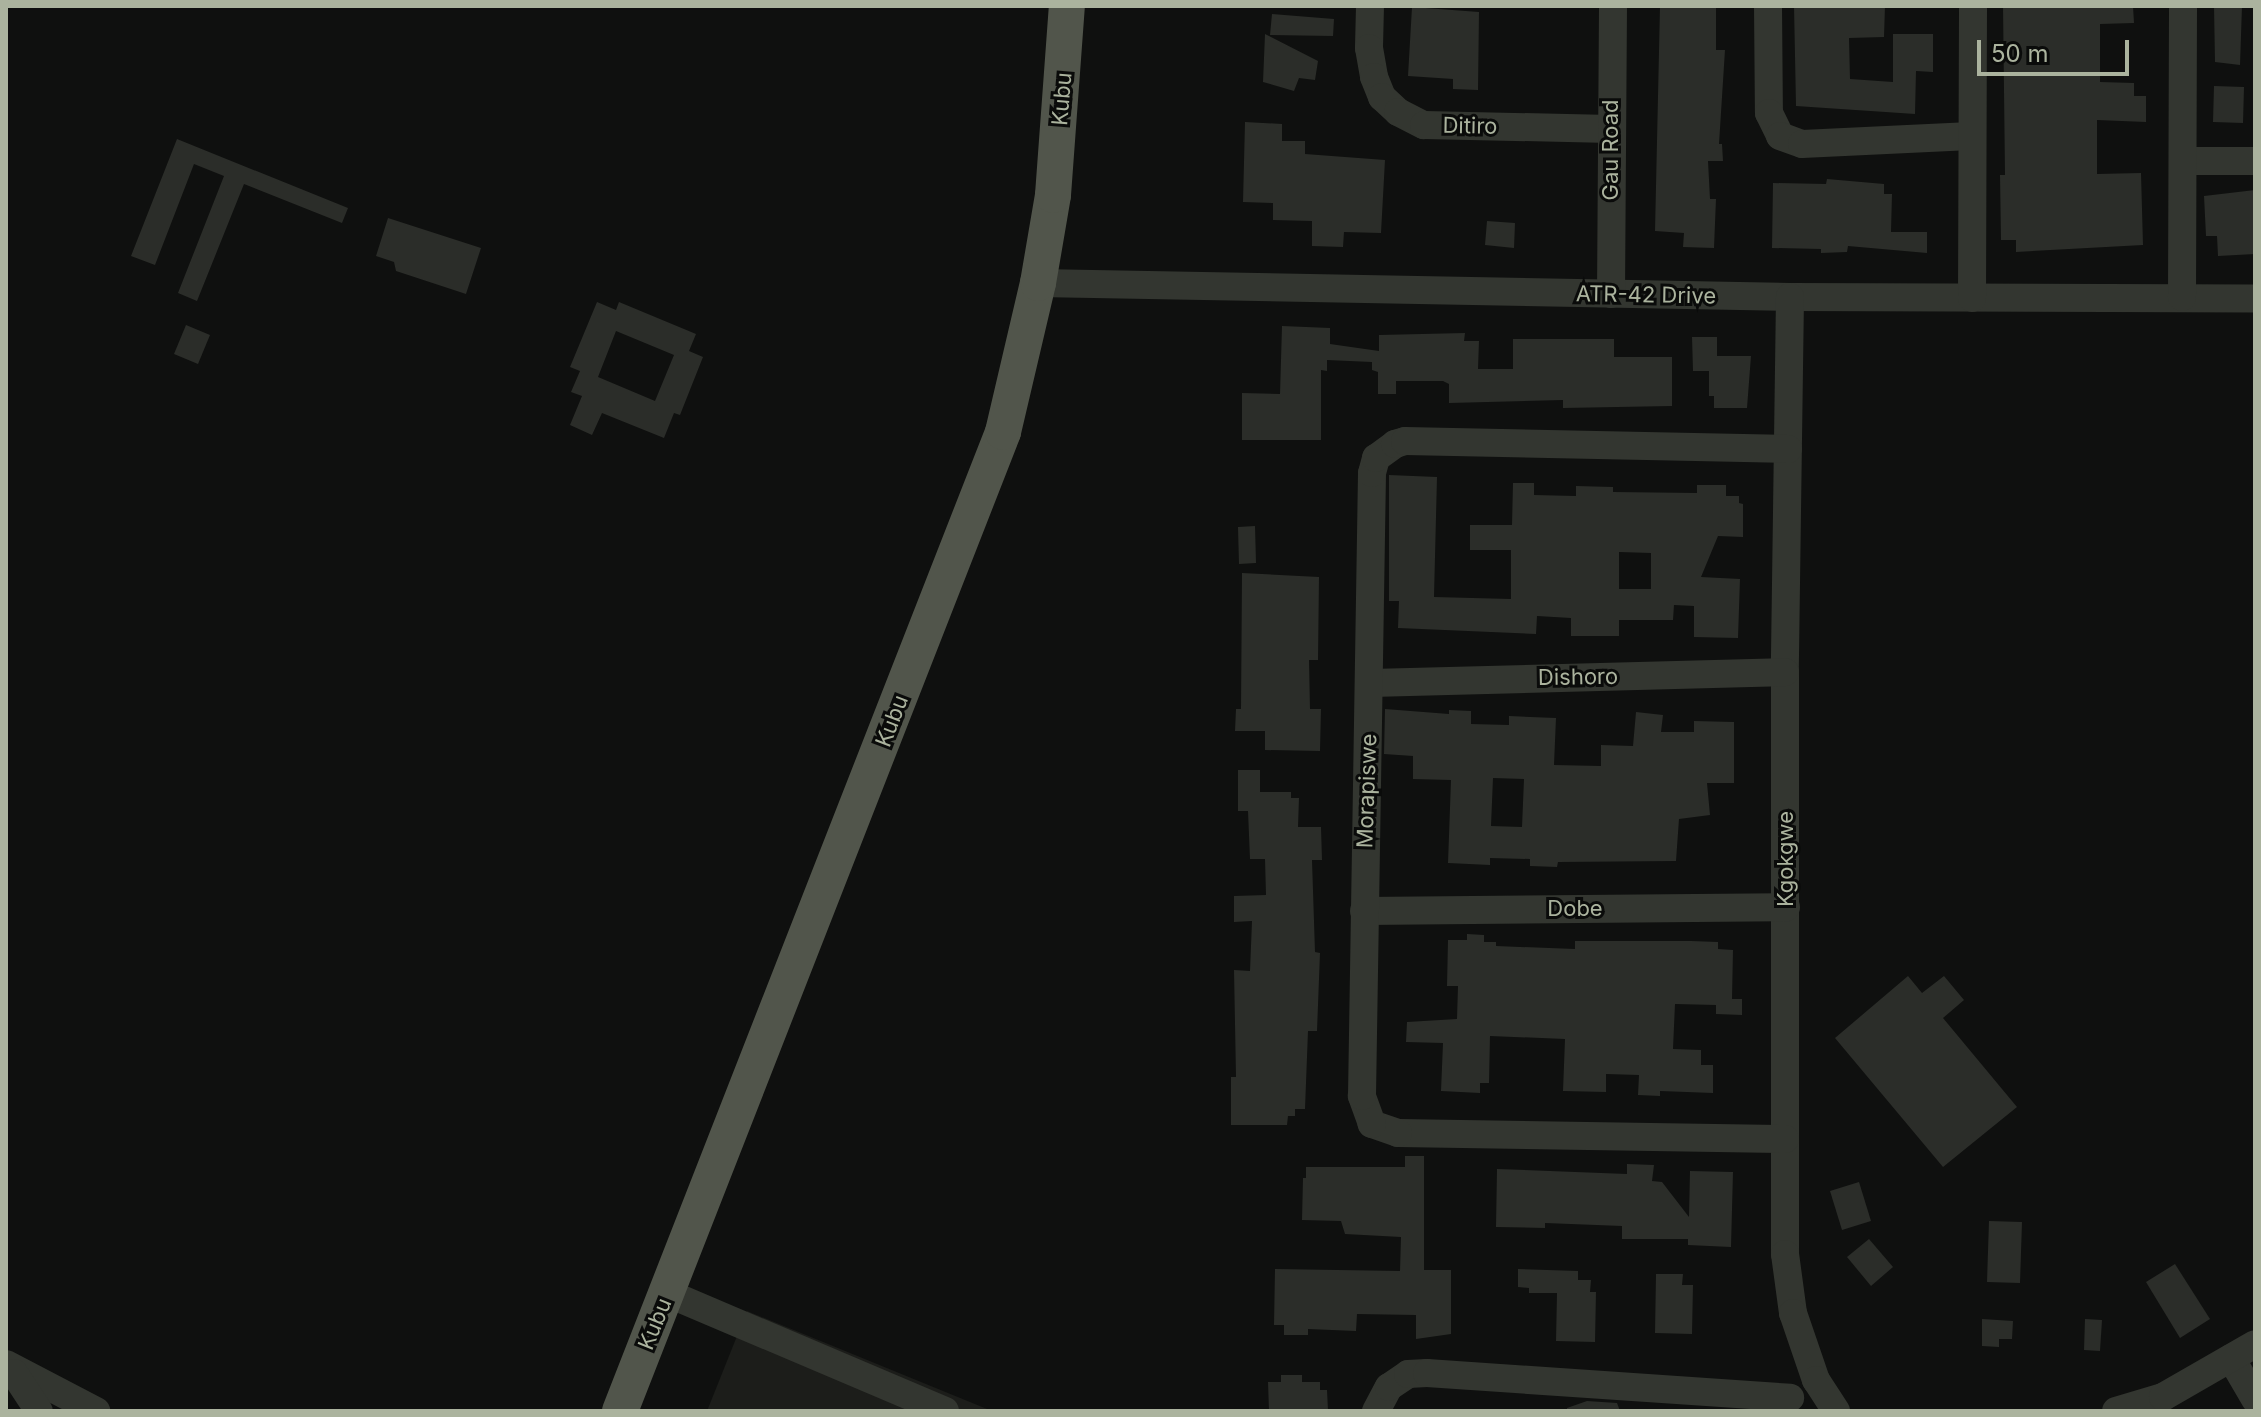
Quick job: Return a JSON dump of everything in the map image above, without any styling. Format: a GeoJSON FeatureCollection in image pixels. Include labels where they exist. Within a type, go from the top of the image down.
{"type":"FeatureCollection","features":[{"type":"Feature","properties":{"kind":"main road","name":"Kubu"},"geometry":{"type":"LineString","coordinates":[[620,1411],[985,480],[1014,390],[1038,283],[1053,195],[1067,6]]}},
{"type":"Feature","properties":{"kind":"street","name":"Ditiro"},"geometry":{"type":"LineString","coordinates":[[1370,6],[1369,48],[1374,77],[1382,97],[1398,112],[1424,125],[1611,129]]}},
{"type":"Feature","properties":{"kind":"street","name":"Gau Road"},"geometry":{"type":"LineString","coordinates":[[1611,294],[1613,6]]}},
{"type":"Feature","properties":{"kind":"street"},"geometry":{"type":"LineString","coordinates":[[1768,6],[1769,113],[1780,136],[1802,144],[1971,136]]}},
{"type":"Feature","properties":{"kind":"street"},"geometry":{"type":"LineString","coordinates":[[1972,298],[1973,6]]}},
{"type":"Feature","properties":{"kind":"street"},"geometry":{"type":"LineString","coordinates":[[2182,297],[2185,161],[2183,6]]}},
{"type":"Feature","properties":{"kind":"street"},"geometry":{"type":"LineString","coordinates":[[2185,161],[2255,161]]}},
{"type":"Feature","properties":{"kind":"street","name":"ATR-42 Drive"},"geometry":{"type":"LineString","coordinates":[[1038,283],[1790,297],[2255,299]]}},
{"type":"Feature","properties":{"kind":"street","name":"Kgokgwe"},"geometry":{"type":"LineString","coordinates":[[1790,297],[1785,672],[1787,1269],[1793,1313],[1816,1380],[1836,1411]]}},
{"type":"Feature","properties":{"kind":"street","name":"Morapiswe"},"geometry":{"type":"LineString","coordinates":[[1785,1139],[1398,1133],[1372,1124],[1362,1096],[1372,473],[1376,458],[1395,444],[1788,449]]}},
{"type":"Feature","properties":{"kind":"street","name":"Dishoro"},"geometry":{"type":"LineString","coordinates":[[1371,683],[1785,672]]}},
{"type":"Feature","properties":{"kind":"street","name":"Dobe"},"geometry":{"type":"LineString","coordinates":[[1364,911],[1786,907]]}},
{"type":"Feature","properties":{"kind":"street"},"geometry":{"type":"LineString","coordinates":[[667,1293],[945,1411]]}},
{"type":"Feature","properties":{"kind":"street"},"geometry":{"type":"LineString","coordinates":[[2116,1411],[2163,1397],[2255,1344]]}},
{"type":"Feature","properties":{"kind":"street"},"geometry":{"type":"LineString","coordinates":[[2231,1358],[2255,1399]]}},
{"type":"Feature","properties":{"kind":"street"},"geometry":{"type":"LineString","coordinates":[[9,1367],[39,1411]]}},
{"type":"Feature","properties":{"kind":"street"},"geometry":{"type":"LineString","coordinates":[[9,1367],[96,1411]]}},
{"type":"Feature","properties":{"kind":"street"},"geometry":{"type":"LineString","coordinates":[[1376,1411],[1389,1387],[1408,1374],[1427,1373],[1779,1404],[1816,1380]]}},
{"type":"Feature","properties":{"kind":"shaded area"},"geometry":{"type":"Polygon","coordinates":[[[747,1311],[992,1411],[707,1411],[747,1311]]]}},
{"type":"Feature","properties":{"kind":"building"},"geometry":{"type":"Polygon","coordinates":[[[1660,6],[1716,6],[1716,50],[1725,50],[1719,144],[1722,144],[1723,161],[1708,161],[1710,199],[1716,199],[1714,248],[1683,247],[1684,233],[1655,231],[1660,6]]]}},
{"type":"Feature","properties":{"kind":"building"},"geometry":{"type":"Polygon","coordinates":[[[1794,6],[1885,6],[1884,37],[1849,38],[1850,79],[1893,82],[1893,34],[1933,34],[1933,72],[1916,71],[1915,114],[1796,106],[1794,6]]]}},
{"type":"Feature","properties":{"kind":"building"},"geometry":{"type":"Polygon","coordinates":[[[2003,6],[2133,6],[2134,23],[2100,24],[2100,82],[2134,83],[2134,96],[2146,96],[2146,122],[2097,120],[2097,174],[2141,173],[2143,245],[2016,252],[2016,240],[2001,240],[2000,175],[2005,175],[2003,6]]]}},
{"type":"Feature","properties":{"kind":"building"},"geometry":{"type":"Polygon","coordinates":[[[2214,6],[2242,6],[2240,65],[2215,62],[2214,6]]]}},
{"type":"Feature","properties":{"kind":"building"},"geometry":{"type":"Polygon","coordinates":[[[1412,7],[1479,12],[1478,90],[1453,89],[1453,79],[1408,76],[1412,7]]]}},
{"type":"Feature","properties":{"kind":"building"},"geometry":{"type":"Polygon","coordinates":[[[1272,14],[1334,19],[1333,36],[1270,35],[1272,14]]]}},
{"type":"Feature","properties":{"kind":"building"},"geometry":{"type":"Polygon","coordinates":[[[1265,34],[1318,61],[1315,80],[1299,78],[1294,91],[1263,82],[1265,34]]]}},
{"type":"Feature","properties":{"kind":"building"},"geometry":{"type":"Polygon","coordinates":[[[2214,86],[2244,87],[2243,123],[2213,122],[2214,86]]]}},
{"type":"Feature","properties":{"kind":"building"},"geometry":{"type":"Polygon","coordinates":[[[1245,122],[1282,124],[1282,141],[1305,141],[1305,154],[1385,160],[1381,233],[1344,232],[1343,247],[1312,246],[1312,221],[1273,220],[1273,203],[1243,202],[1245,122]]]}},
{"type":"Feature","properties":{"kind":"building"},"geometry":{"type":"Polygon","coordinates":[[[177,139],[348,208],[342,223],[244,184],[197,301],[178,293],[224,176],[194,164],[155,265],[131,256],[177,139]]]}},
{"type":"Feature","properties":{"kind":"building"},"geometry":{"type":"Polygon","coordinates":[[[1827,179],[1884,184],[1884,194],[1892,194],[1891,232],[1927,232],[1927,253],[1848,246],[1847,252],[1821,253],[1821,249],[1772,248],[1773,183],[1826,184],[1827,179]]]}},
{"type":"Feature","properties":{"kind":"building"},"geometry":{"type":"Polygon","coordinates":[[[2255,190],[2255,254],[2218,256],[2217,236],[2206,236],[2204,196],[2255,190]]]}},
{"type":"Feature","properties":{"kind":"building"},"geometry":{"type":"Polygon","coordinates":[[[388,218],[481,248],[466,294],[396,271],[394,262],[376,256],[388,218]]]}},
{"type":"Feature","properties":{"kind":"building"},"geometry":{"type":"Polygon","coordinates":[[[1487,221],[1515,223],[1514,248],[1485,245],[1487,221]]]}},
{"type":"Feature","properties":{"kind":"building"},"geometry":{"type":"Polygon","coordinates":[[[597,302],[616,310],[619,302],[696,334],[689,351],[703,357],[680,415],[674,413],[664,438],[602,413],[592,435],[570,425],[582,396],[571,392],[580,371],[570,367],[597,302]],[[616,331],[598,377],[655,401],[674,355],[616,331]]]}},
{"type":"Feature","properties":{"kind":"building"},"geometry":{"type":"Polygon","coordinates":[[[186,325],[210,335],[198,364],[174,354],[186,325]]]}},
{"type":"Feature","properties":{"kind":"building"},"geometry":{"type":"Polygon","coordinates":[[[1282,326],[1330,328],[1330,344],[1379,351],[1379,335],[1465,333],[1464,341],[1479,341],[1478,369],[1513,369],[1513,339],[1614,339],[1614,357],[1672,357],[1672,406],[1563,408],[1563,400],[1449,403],[1449,384],[1443,381],[1396,381],[1396,394],[1378,394],[1378,372],[1372,370],[1372,362],[1327,360],[1327,371],[1321,370],[1321,440],[1242,440],[1242,393],[1280,394],[1282,326]]]}},
{"type":"Feature","properties":{"kind":"building"},"geometry":{"type":"Polygon","coordinates":[[[1692,337],[1717,337],[1717,356],[1751,356],[1747,408],[1714,408],[1714,396],[1709,396],[1709,371],[1693,371],[1692,337]]]}},
{"type":"Feature","properties":{"kind":"building"},"geometry":{"type":"Polygon","coordinates":[[[1389,475],[1437,477],[1434,597],[1511,599],[1511,550],[1470,550],[1470,525],[1512,525],[1513,483],[1534,483],[1534,495],[1576,496],[1576,486],[1613,487],[1613,492],[1697,493],[1697,485],[1726,485],[1726,496],[1739,496],[1739,503],[1743,504],[1743,537],[1718,536],[1701,577],[1740,579],[1738,638],[1694,637],[1694,606],[1674,605],[1673,620],[1619,620],[1619,636],[1571,636],[1571,618],[1537,616],[1536,634],[1398,628],[1399,601],[1389,601],[1389,475]],[[1619,552],[1619,589],[1651,589],[1651,553],[1619,552]]]}},
{"type":"Feature","properties":{"kind":"building"},"geometry":{"type":"Polygon","coordinates":[[[1255,526],[1256,563],[1239,564],[1238,527],[1255,526]]]}},
{"type":"Feature","properties":{"kind":"building"},"geometry":{"type":"Polygon","coordinates":[[[1242,573],[1319,577],[1318,660],[1309,660],[1310,709],[1321,709],[1320,751],[1265,750],[1265,731],[1235,731],[1236,709],[1241,709],[1242,573]]]}},
{"type":"Feature","properties":{"kind":"building"},"geometry":{"type":"Polygon","coordinates":[[[1385,709],[1449,714],[1449,710],[1471,711],[1471,724],[1509,725],[1509,716],[1556,718],[1554,765],[1601,766],[1601,745],[1633,746],[1636,712],[1663,715],[1661,732],[1694,732],[1694,721],[1734,722],[1734,783],[1707,783],[1710,815],[1679,819],[1676,861],[1558,862],[1557,867],[1530,866],[1530,859],[1490,858],[1490,865],[1448,863],[1451,780],[1413,779],[1413,756],[1384,754],[1385,709]],[[1493,778],[1491,826],[1522,827],[1524,779],[1493,778]]]}},
{"type":"Feature","properties":{"kind":"building"},"geometry":{"type":"Polygon","coordinates":[[[1238,770],[1260,770],[1260,792],[1291,792],[1291,798],[1299,798],[1298,827],[1321,827],[1322,860],[1312,860],[1315,952],[1320,953],[1317,1031],[1308,1031],[1305,1109],[1295,1109],[1295,1116],[1288,1116],[1287,1125],[1231,1125],[1231,1077],[1236,1077],[1234,970],[1250,971],[1252,921],[1234,922],[1234,896],[1266,895],[1265,859],[1250,859],[1248,811],[1238,811],[1238,770]]]}},
{"type":"Feature","properties":{"kind":"building"},"geometry":{"type":"Polygon","coordinates":[[[1467,934],[1484,935],[1484,942],[1496,942],[1496,946],[1575,949],[1575,941],[1691,941],[1718,942],[1718,949],[1733,950],[1732,999],[1742,999],[1742,1015],[1716,1014],[1716,1005],[1675,1004],[1673,1049],[1701,1050],[1701,1065],[1713,1065],[1713,1093],[1660,1091],[1660,1096],[1638,1095],[1639,1075],[1606,1074],[1606,1092],[1563,1091],[1565,1039],[1490,1036],[1489,1083],[1480,1083],[1480,1093],[1441,1091],[1443,1043],[1406,1042],[1407,1022],[1457,1019],[1458,986],[1447,986],[1448,940],[1467,940],[1467,934]]]}},
{"type":"Feature","properties":{"kind":"building"},"geometry":{"type":"Polygon","coordinates":[[[1908,976],[1922,993],[1944,976],[1964,1000],[1943,1018],[2017,1107],[1943,1167],[1835,1038],[1908,976]]]}},
{"type":"Feature","properties":{"kind":"building"},"geometry":{"type":"Polygon","coordinates":[[[1405,1156],[1424,1156],[1424,1270],[1451,1270],[1451,1334],[1416,1339],[1416,1315],[1357,1314],[1356,1331],[1308,1329],[1308,1335],[1284,1335],[1284,1325],[1274,1325],[1275,1269],[1400,1271],[1401,1237],[1345,1234],[1341,1221],[1302,1220],[1306,1167],[1405,1167],[1405,1156]]]}},
{"type":"Feature","properties":{"kind":"building"},"geometry":{"type":"Polygon","coordinates":[[[1627,1164],[1654,1165],[1652,1181],[1662,1182],[1689,1217],[1690,1171],[1733,1172],[1731,1247],[1688,1245],[1688,1239],[1622,1239],[1622,1226],[1545,1223],[1545,1228],[1496,1227],[1497,1169],[1627,1174],[1627,1164]]]}},
{"type":"Feature","properties":{"kind":"building"},"geometry":{"type":"Polygon","coordinates":[[[1859,1182],[1871,1221],[1842,1230],[1830,1191],[1859,1182]]]}},
{"type":"Feature","properties":{"kind":"building"},"geometry":{"type":"Polygon","coordinates":[[[1989,1221],[2022,1222],[2020,1283],[1987,1282],[1989,1221]]]}},
{"type":"Feature","properties":{"kind":"building"},"geometry":{"type":"Polygon","coordinates":[[[1869,1239],[1893,1267],[1871,1286],[1847,1257],[1869,1239]]]}},
{"type":"Feature","properties":{"kind":"building"},"geometry":{"type":"Polygon","coordinates":[[[2175,1264],[2210,1319],[2180,1338],[2146,1282],[2175,1264]]]}},
{"type":"Feature","properties":{"kind":"building"},"geometry":{"type":"Polygon","coordinates":[[[1518,1269],[1578,1271],[1578,1280],[1591,1280],[1590,1292],[1596,1292],[1595,1342],[1556,1341],[1557,1293],[1529,1293],[1529,1288],[1518,1287],[1518,1269]]]}},
{"type":"Feature","properties":{"kind":"building"},"geometry":{"type":"Polygon","coordinates":[[[1656,1274],[1683,1274],[1682,1285],[1693,1285],[1692,1334],[1655,1333],[1656,1274]]]}},
{"type":"Feature","properties":{"kind":"building"},"geometry":{"type":"Polygon","coordinates":[[[1982,1319],[2013,1321],[2012,1339],[1999,1339],[1999,1347],[1982,1346],[1982,1319]]]}},
{"type":"Feature","properties":{"kind":"building"},"geometry":{"type":"Polygon","coordinates":[[[2085,1319],[2102,1320],[2100,1351],[2084,1350],[2085,1319]]]}},
{"type":"Feature","properties":{"kind":"building"},"geometry":{"type":"Polygon","coordinates":[[[1281,1375],[1302,1375],[1302,1382],[1320,1382],[1320,1390],[1327,1390],[1328,1410],[1269,1411],[1268,1382],[1281,1382],[1281,1375]]]}},
{"type":"Feature","properties":{"kind":"building"},"geometry":{"type":"Polygon","coordinates":[[[1587,1401],[1617,1403],[1620,1411],[1567,1411],[1567,1408],[1587,1401]]]}}]}
